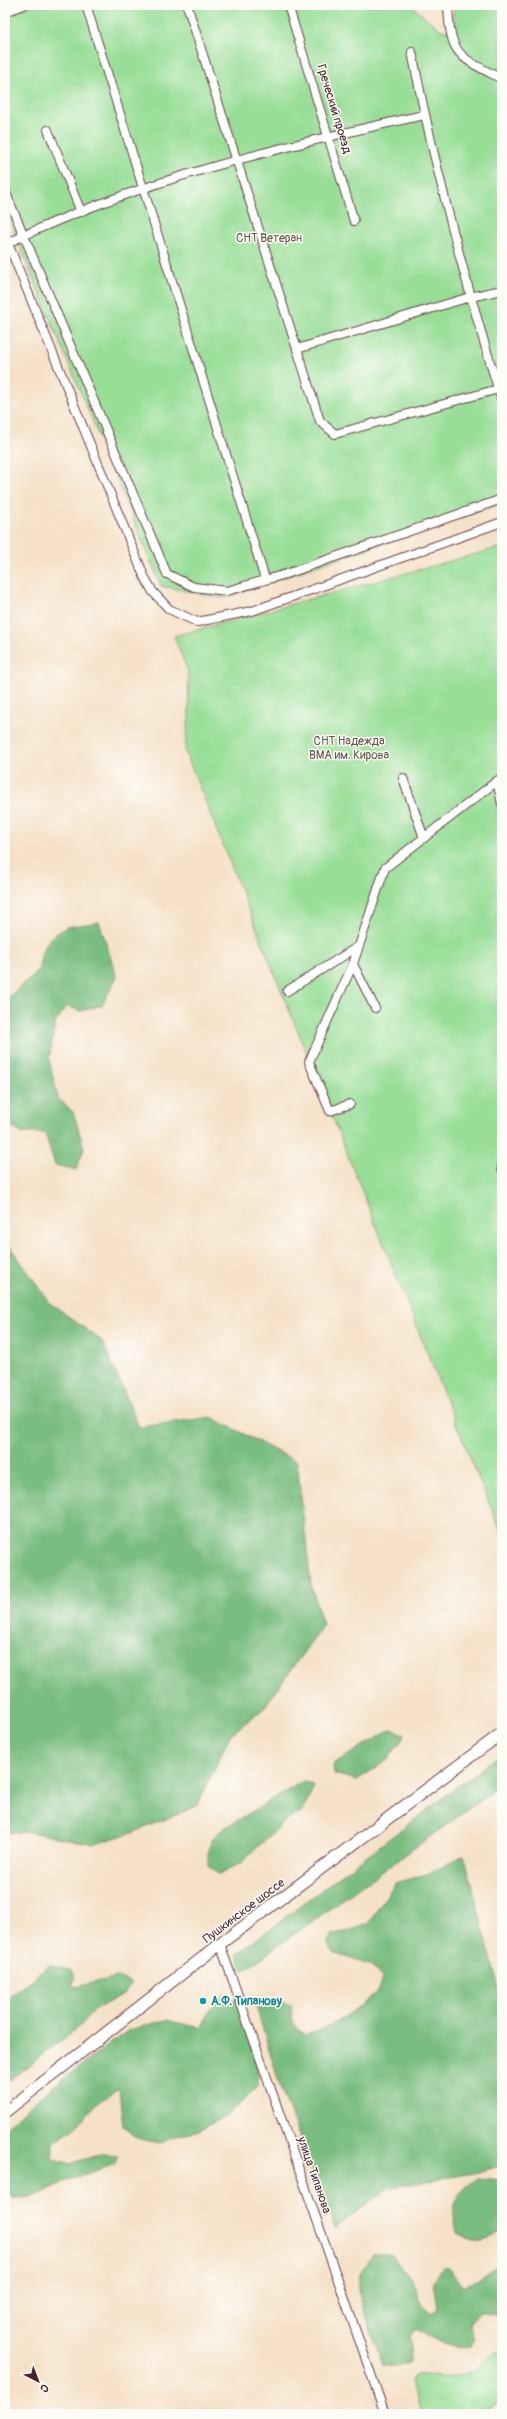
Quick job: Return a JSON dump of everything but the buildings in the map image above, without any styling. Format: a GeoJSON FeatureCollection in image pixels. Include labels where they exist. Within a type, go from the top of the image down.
{"type":"FeatureCollection","features":[{"type":"Feature","properties":{"kind":"main road","name":"Пушкинское шоссе"},"geometry":{"type":"LineString","coordinates":[[5,2112],[220,1944],[502,1734]]}},
{"type":"Feature","properties":{"kind":"street"},"geometry":{"type":"LineString","coordinates":[[5,12],[24,5]]}},
{"type":"Feature","properties":{"kind":"street"},"geometry":{"type":"LineString","coordinates":[[86,5],[265,579]]}},
{"type":"Feature","properties":{"kind":"street"},"geometry":{"type":"LineString","coordinates":[[187,5],[320,421],[335,434],[500,388]]}},
{"type":"Feature","properties":{"kind":"street","name":"Греческий проезд"},"geometry":{"type":"LineString","coordinates":[[288,5],[330,136],[354,221]]}},
{"type":"Feature","properties":{"kind":"street"},"geometry":{"type":"LineString","coordinates":[[448,5],[449,29],[457,51],[469,62],[502,79]]}},
{"type":"Feature","properties":{"kind":"street"},"geometry":{"type":"LineString","coordinates":[[412,52],[424,115],[470,297],[500,388],[502,401]]}},
{"type":"Feature","properties":{"kind":"street"},"geometry":{"type":"LineString","coordinates":[[424,115],[330,136],[144,188],[23,235],[6,240],[144,576],[153,592],[169,609],[198,622],[245,612],[502,525]]}},
{"type":"Feature","properties":{"kind":"street"},"geometry":{"type":"LineString","coordinates":[[48,130],[81,212]]}},
{"type":"Feature","properties":{"kind":"street"},"geometry":{"type":"LineString","coordinates":[[5,191],[167,574],[194,587],[227,591],[286,574],[502,499]]}},
{"type":"Feature","properties":{"kind":"street"},"geometry":{"type":"LineString","coordinates":[[297,349],[470,297],[502,290]]}},
{"type":"Feature","properties":{"kind":"street"},"geometry":{"type":"LineString","coordinates":[[403,778],[424,838]]}},
{"type":"Feature","properties":{"kind":"street"},"geometry":{"type":"LineString","coordinates":[[350,1104],[330,1111],[309,1062],[353,964],[385,868],[500,779]]}},
{"type":"Feature","properties":{"kind":"street"},"geometry":{"type":"LineString","coordinates":[[500,779],[502,804]]}},
{"type":"Feature","properties":{"kind":"street"},"geometry":{"type":"LineString","coordinates":[[287,991],[359,946]]}},
{"type":"Feature","properties":{"kind":"street"},"geometry":{"type":"LineString","coordinates":[[353,964],[375,1008]]}},
{"type":"Feature","properties":{"kind":"street"},"geometry":{"type":"LineString","coordinates":[[502,1140],[500,1150],[502,1169]]}},
{"type":"Feature","properties":{"kind":"street","name":"улица Типанова"},"geometry":{"type":"LineString","coordinates":[[220,1944],[385,2414]]}},
{"type":"Feature","properties":{"kind":"green space","name":"СНТ Ветеран"},"geometry":{"type":"Polygon","coordinates":[[[5,5],[410,5],[441,30],[456,32],[453,20],[454,5],[502,5],[502,503],[223,598],[161,586],[5,210],[5,5]]]}},
{"type":"Feature","properties":{"kind":"green space","name":"СНТ Надежда ВМА им. Кирова"},"geometry":{"type":"Polygon","coordinates":[[[502,547],[502,1534],[454,1419],[185,751],[189,717],[188,671],[174,636],[502,547]]]}},
{"type":"Feature","properties":{"kind":"green space"},"geometry":{"type":"Polygon","coordinates":[[[99,922],[117,977],[102,1005],[81,1011],[67,1006],[55,1023],[49,1060],[58,1098],[73,1112],[84,1148],[76,1170],[55,1165],[45,1133],[21,1133],[5,1121],[5,1000],[38,971],[42,952],[50,938],[67,927],[99,922]]]}},
{"type":"Feature","properties":{"kind":"green space"},"geometry":{"type":"Polygon","coordinates":[[[5,1240],[51,1304],[102,1341],[139,1427],[211,1417],[297,1462],[311,1585],[323,1625],[263,1709],[231,1734],[197,1806],[134,1832],[94,1844],[29,1832],[5,1833],[5,1240]]]}},
{"type":"Feature","properties":{"kind":"green space"},"geometry":{"type":"Polygon","coordinates":[[[392,1729],[405,1735],[388,1760],[357,1780],[334,1774],[333,1764],[392,1729]]]}},
{"type":"Feature","properties":{"kind":"green space"},"geometry":{"type":"Polygon","coordinates":[[[502,1753],[502,1785],[243,1971],[237,1954],[502,1753]]]}},
{"type":"Feature","properties":{"kind":"green space"},"geometry":{"type":"Polygon","coordinates":[[[303,1781],[314,1786],[303,1811],[285,1821],[241,1863],[219,1875],[208,1865],[210,1844],[218,1833],[303,1781]]]}},
{"type":"Feature","properties":{"kind":"green space"},"geometry":{"type":"Polygon","coordinates":[[[464,1855],[502,2000],[502,2165],[479,2172],[388,2188],[335,2229],[281,2089],[257,2009],[265,2003],[280,2000],[291,2006],[292,2021],[304,2035],[327,2027],[353,2011],[377,1993],[382,1978],[370,1964],[333,1953],[327,1944],[332,1934],[345,1932],[368,1924],[395,1883],[430,1873],[464,1855]]]}},
{"type":"Feature","properties":{"kind":"green space"},"geometry":{"type":"Polygon","coordinates":[[[50,1965],[71,1970],[75,1978],[72,1985],[76,1987],[118,1977],[131,1983],[123,1994],[93,2011],[82,2024],[5,2084],[5,2000],[50,1965]]]}},
{"type":"Feature","properties":{"kind":"green space"},"geometry":{"type":"Polygon","coordinates":[[[224,1994],[242,2006],[258,2063],[258,2086],[229,2115],[191,2134],[174,2136],[158,2144],[137,2138],[123,2127],[119,2089],[98,2102],[75,2128],[53,2142],[51,2158],[70,2164],[104,2153],[118,2156],[116,2164],[75,2178],[38,2195],[13,2198],[5,2195],[5,2127],[56,2084],[129,2030],[166,2020],[200,2028],[211,2008],[224,1994]]]}},
{"type":"Feature","properties":{"kind":"green space"},"geometry":{"type":"Polygon","coordinates":[[[478,2178],[502,2180],[502,2231],[485,2240],[469,2239],[457,2233],[454,2224],[453,2208],[459,2195],[478,2178]]]}},
{"type":"Feature","properties":{"kind":"green space"},"geometry":{"type":"Polygon","coordinates":[[[373,2255],[390,2255],[393,2258],[411,2280],[423,2304],[431,2314],[437,2309],[433,2281],[443,2268],[449,2268],[464,2287],[502,2264],[502,2322],[494,2315],[479,2312],[469,2323],[474,2340],[471,2346],[463,2347],[449,2345],[416,2329],[410,2336],[412,2347],[410,2361],[397,2367],[383,2365],[358,2291],[360,2275],[373,2255]]]}},
{"type":"Feature","properties":{"kind":"green space"},"geometry":{"type":"Polygon","coordinates":[[[502,2350],[502,2403],[470,2414],[421,2414],[411,2382],[415,2375],[463,2375],[479,2367],[493,2354],[502,2350]]]}},
{"type":"Feature","properties":{"kind":"place","name":"А.Ф. Типанову"},"geometry":{"type":"Point","coordinates":[203,2001]}}]}
